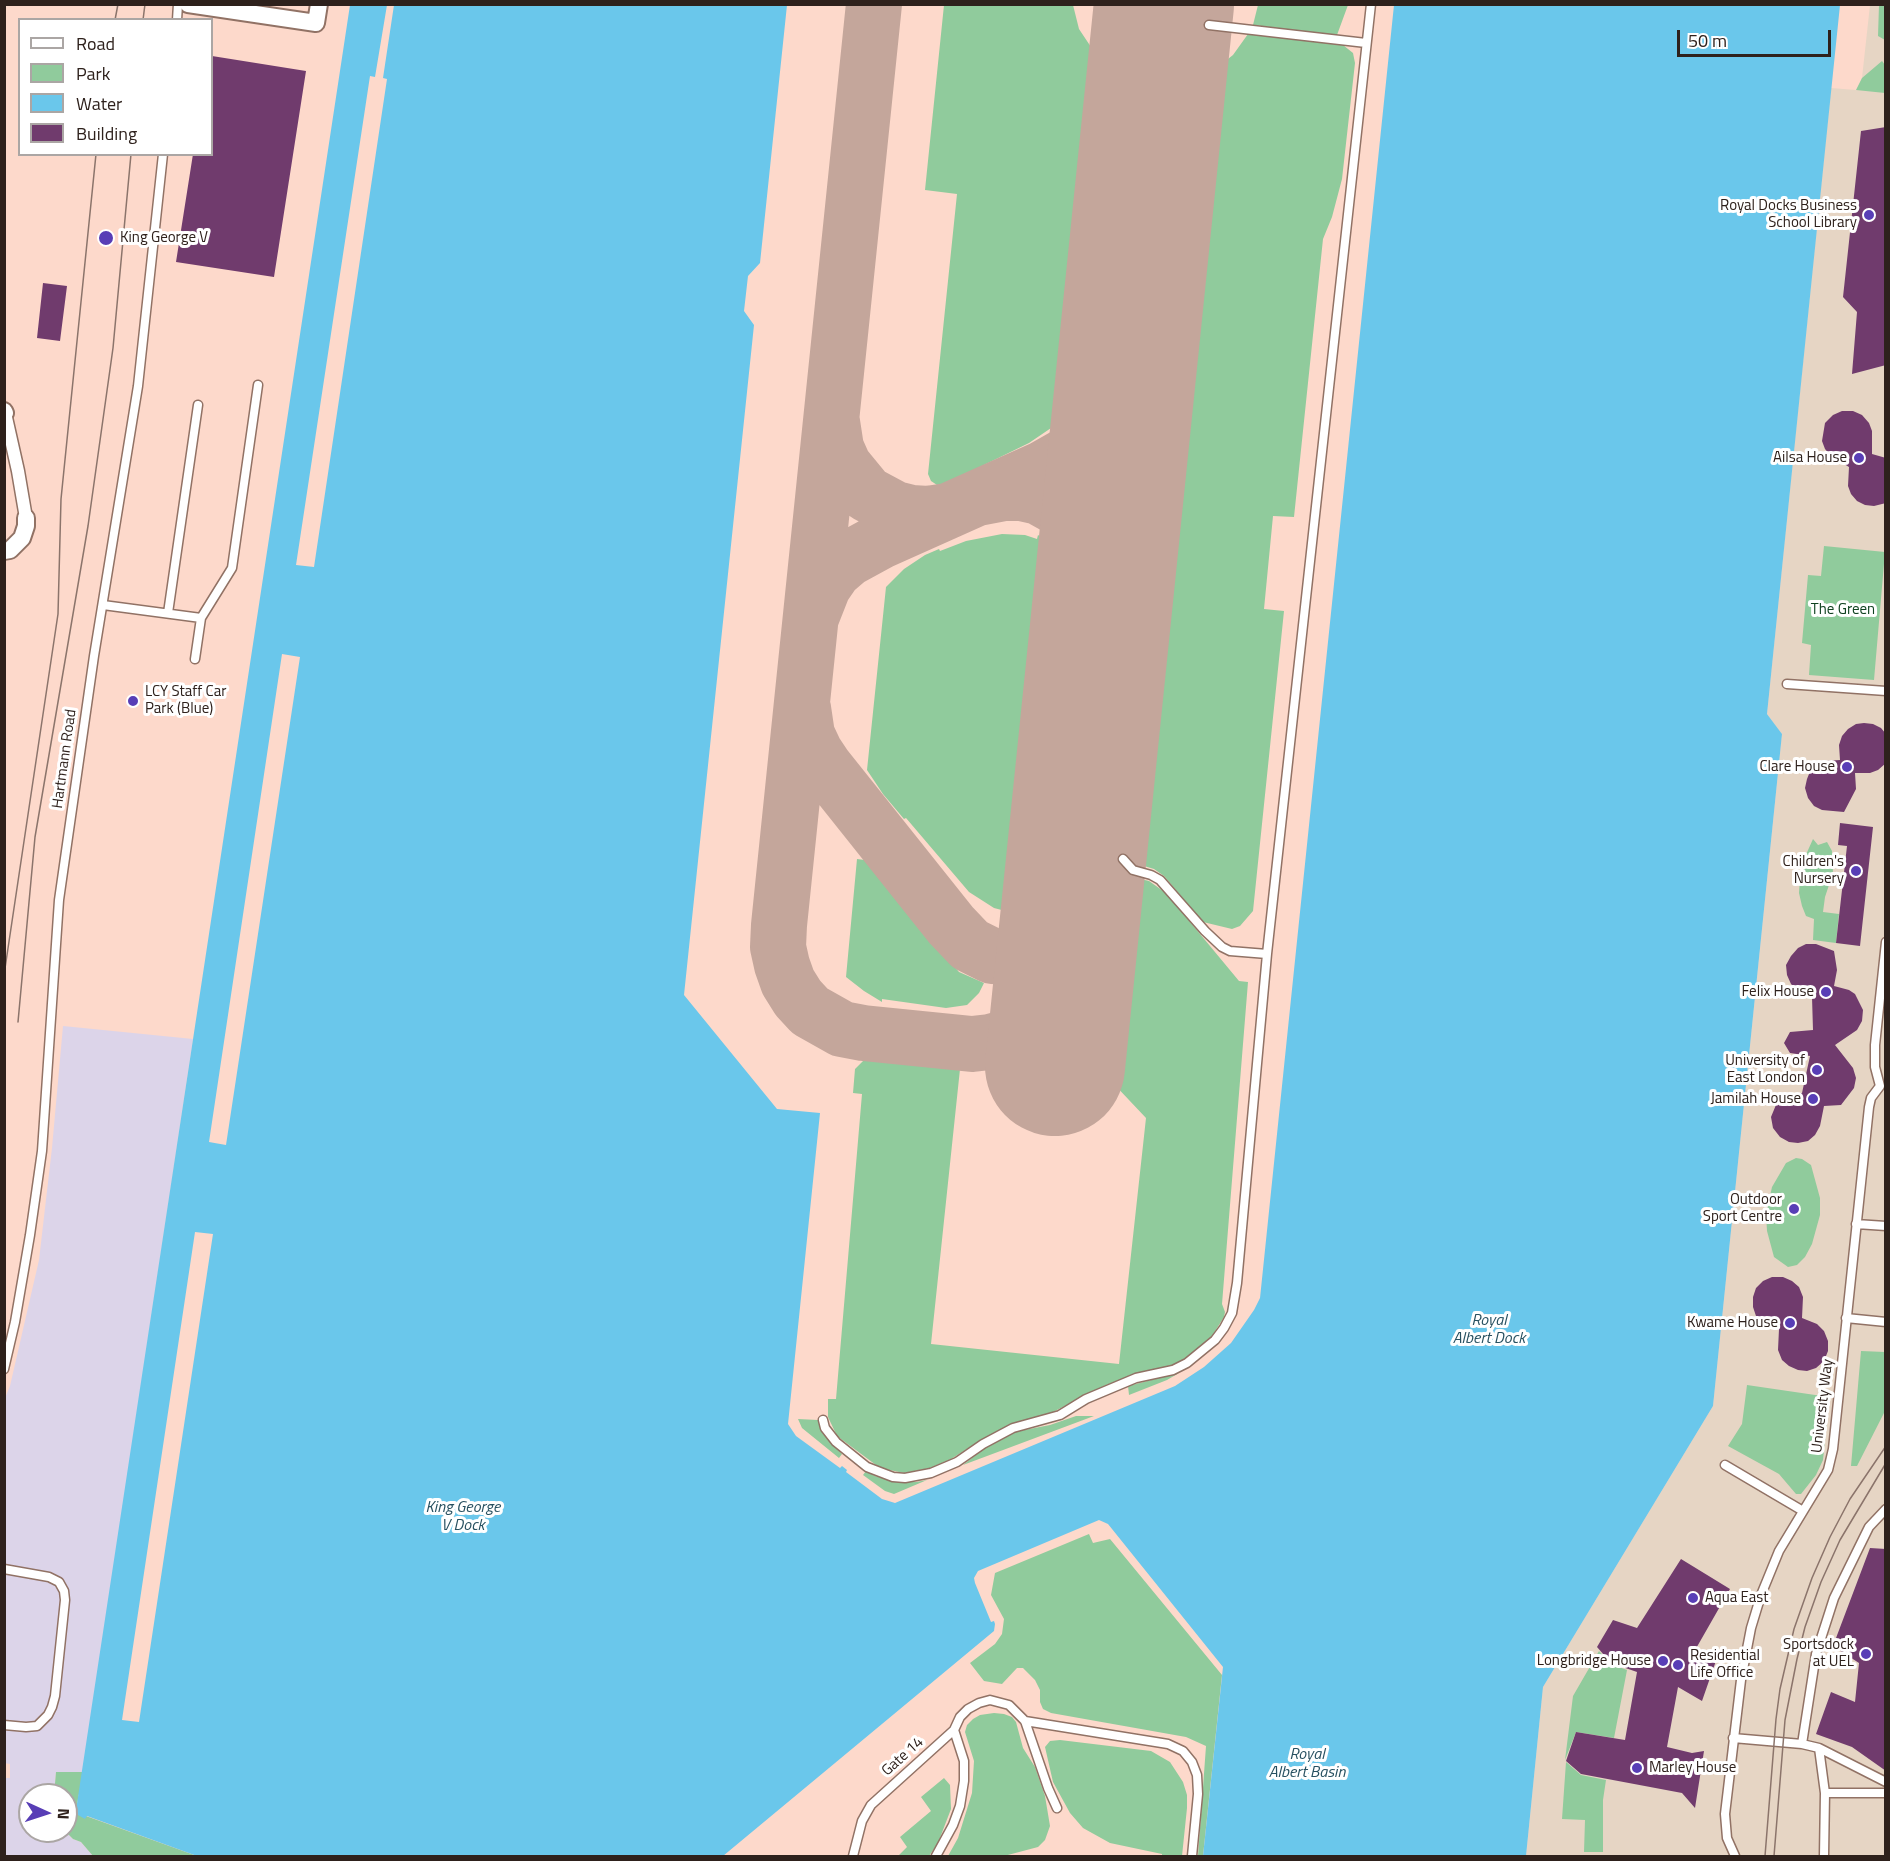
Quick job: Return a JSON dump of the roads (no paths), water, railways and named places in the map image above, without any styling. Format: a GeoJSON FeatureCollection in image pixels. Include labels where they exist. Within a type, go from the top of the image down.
{"type":"FeatureCollection","features":[{"type":"Feature","properties":{"kind":"street"},"geometry":{"type":"LineString","coordinates":[[188,4],[316,23],[319,4]]}},
{"type":"Feature","properties":{"kind":"street"},"geometry":{"type":"LineString","coordinates":[[4,551],[10,550],[22,538],[26,526],[18,471],[5,412]]}},
{"type":"Feature","properties":{"kind":"lane"},"geometry":{"type":"LineString","coordinates":[[823,1420],[825,1428],[836,1442],[867,1467],[893,1477],[916,1476],[957,1462],[983,1444],[1013,1428],[1060,1415],[1086,1399],[1136,1378],[1173,1370],[1188,1362],[1215,1340],[1232,1313],[1237,1283],[1267,954],[1371,4]]}},
{"type":"Feature","properties":{"kind":"lane"},"geometry":{"type":"LineString","coordinates":[[1209,25],[1366,42]]}},
{"type":"Feature","properties":{"kind":"lane","name":"Hartmann Road"},"geometry":{"type":"LineString","coordinates":[[4,1369],[15,1322],[40,1161],[58,900],[138,386],[163,156]]}},
{"type":"Feature","properties":{"kind":"lane"},"geometry":{"type":"LineString","coordinates":[[195,659],[201,618],[232,568],[258,385]]}},
{"type":"Feature","properties":{"kind":"lane"},"geometry":{"type":"LineString","coordinates":[[168,613],[198,405]]}},
{"type":"Feature","properties":{"kind":"lane"},"geometry":{"type":"LineString","coordinates":[[103,605],[201,618]]}},
{"type":"Feature","properties":{"kind":"lane"},"geometry":{"type":"LineString","coordinates":[[1787,684],[1886,691]]}},
{"type":"Feature","properties":{"kind":"lane"},"geometry":{"type":"LineString","coordinates":[[1123,859],[1133,870],[1160,880],[1205,931],[1222,946],[1230,951],[1267,954]]}},
{"type":"Feature","properties":{"kind":"lane","name":"University Way"},"geometry":{"type":"LineString","coordinates":[[1734,1856],[1727,1838],[1725,1814],[1744,1660],[1755,1613],[1779,1551],[1830,1464],[1833,1449],[1869,1107],[1871,1098],[1883,1086],[1875,1067],[1875,1046],[1886,942]]}},
{"type":"Feature","properties":{"kind":"lane"},"geometry":{"type":"LineString","coordinates":[[1856,1224],[1886,1226]]}},
{"type":"Feature","properties":{"kind":"lane"},"geometry":{"type":"LineString","coordinates":[[1846,1318],[1886,1322]]}},
{"type":"Feature","properties":{"kind":"lane"},"geometry":{"type":"LineString","coordinates":[[1725,1465],[1803,1511]]}},
{"type":"Feature","properties":{"kind":"lane"},"geometry":{"type":"LineString","coordinates":[[1802,1744],[1816,1654],[1834,1598],[1869,1527],[1886,1509]]}},
{"type":"Feature","properties":{"kind":"lane"},"geometry":{"type":"LineString","coordinates":[[4,1569],[49,1577],[59,1582],[64,1591],[65,1600],[52,1707],[48,1715],[37,1726],[4,1725]]}},
{"type":"Feature","properties":{"kind":"lane","name":"Gate 14"},"geometry":{"type":"LineString","coordinates":[[853,1857],[862,1821],[871,1805],[954,1730],[960,1717],[968,1709],[990,1700],[1009,1705],[1025,1721]]}},
{"type":"Feature","properties":{"kind":"lane"},"geometry":{"type":"LineString","coordinates":[[1057,1809],[1025,1721],[1168,1744],[1183,1751],[1192,1762],[1197,1775],[1198,1794],[1192,1857]]}},
{"type":"Feature","properties":{"kind":"lane"},"geometry":{"type":"LineString","coordinates":[[936,1857],[953,1825],[960,1806],[964,1781],[964,1761],[954,1730]]}},
{"type":"Feature","properties":{"kind":"lane"},"geometry":{"type":"LineString","coordinates":[[1733,1738],[1802,1744],[1819,1749],[1886,1782]]}},
{"type":"Feature","properties":{"kind":"lane"},"geometry":{"type":"LineString","coordinates":[[1819,1749],[1825,1793],[1824,1857]]}},
{"type":"Feature","properties":{"kind":"lane"},"geometry":{"type":"LineString","coordinates":[[1825,1793],[1886,1793]]}},
{"type":"Feature","properties":{"kind":"water"},"geometry":{"type":"Polygon","coordinates":[[[350,5],[787,5],[760,263],[748,276],[744,311],[754,325],[684,995],[777,1109],[820,1113],[788,1424],[796,1436],[840,1468],[842,1466],[847,1470],[846,1472],[882,1499],[895,1503],[1175,1386],[1204,1367],[1231,1343],[1260,1298],[1394,5],[1840,5],[1767,714],[1782,734],[1713,1406],[1543,1687],[1526,1856],[1203,1856],[1223,1667],[1108,1524],[1099,1520],[978,1571],[974,1578],[975,1583],[991,1622],[994,1621],[994,1631],[723,1856],[197,1856],[87,1816],[85,1819],[78,1815],[78,1797],[350,5]]]}},
{"type":"Feature","properties":{"kind":"tram line"},"geometry":{"type":"LineString","coordinates":[[115,18],[118,4]]}},
{"type":"Feature","properties":{"kind":"tram line"},"geometry":{"type":"LineString","coordinates":[[143,18],[145,4]]}},
{"type":"Feature","properties":{"kind":"tram line"},"geometry":{"type":"LineString","coordinates":[[4,975],[58,614],[61,499],[96,156]]}},
{"type":"Feature","properties":{"kind":"tram line"},"geometry":{"type":"LineString","coordinates":[[18,1022],[35,837],[88,526],[113,348],[131,156]]}},
{"type":"Feature","properties":{"kind":"tram line"},"geometry":{"type":"LineString","coordinates":[[1765,1856],[1776,1719],[1780,1689],[1794,1629],[1812,1578],[1830,1537],[1850,1499],[1886,1446]]}},
{"type":"Feature","properties":{"kind":"tram line"},"geometry":{"type":"LineString","coordinates":[[1774,1856],[1785,1720],[1805,1627],[1821,1582],[1840,1540],[1886,1463]]}},
{"type":"Feature","properties":{"kind":"place","name":"Royal Docks Business School Library"},"geometry":{"type":"Point","coordinates":[1869,215]}},
{"type":"Feature","properties":{"kind":"place","name":"King George V"},"geometry":{"type":"Point","coordinates":[106,238]}},
{"type":"Feature","properties":{"kind":"place","name":"Ailsa House"},"geometry":{"type":"Point","coordinates":[1859,458]}},
{"type":"Feature","properties":{"kind":"place","name":"LCY Staff Car Park (Blue)"},"geometry":{"type":"Point","coordinates":[133,701]}},
{"type":"Feature","properties":{"kind":"place","name":"Clare House"},"geometry":{"type":"Point","coordinates":[1847,767]}},
{"type":"Feature","properties":{"kind":"place","name":"Children's Nursery"},"geometry":{"type":"Point","coordinates":[1856,871]}},
{"type":"Feature","properties":{"kind":"place","name":"Felix House"},"geometry":{"type":"Point","coordinates":[1826,992]}},
{"type":"Feature","properties":{"kind":"place","name":"University of East London"},"geometry":{"type":"Point","coordinates":[1817,1070]}},
{"type":"Feature","properties":{"kind":"place","name":"Jamilah House"},"geometry":{"type":"Point","coordinates":[1813,1099]}},
{"type":"Feature","properties":{"kind":"place","name":"Outdoor Sport Centre"},"geometry":{"type":"Point","coordinates":[1794,1209]}},
{"type":"Feature","properties":{"kind":"place","name":"Kwame House"},"geometry":{"type":"Point","coordinates":[1790,1323]}},
{"type":"Feature","properties":{"kind":"place","name":"Aqua East"},"geometry":{"type":"Point","coordinates":[1693,1598]}},
{"type":"Feature","properties":{"kind":"place","name":"Sportsdock at UEL"},"geometry":{"type":"Point","coordinates":[1866,1654]}},
{"type":"Feature","properties":{"kind":"place","name":"Longbridge House"},"geometry":{"type":"Point","coordinates":[1663,1661]}},
{"type":"Feature","properties":{"kind":"place","name":"Residential Life Office"},"geometry":{"type":"Point","coordinates":[1678,1665]}},
{"type":"Feature","properties":{"kind":"place","name":"Marley House"},"geometry":{"type":"Point","coordinates":[1637,1768]}},
{"type":"Feature","properties":{"kind":"park label","name":"The Green"},"geometry":{"type":"Point","coordinates":[1843,610]}},
{"type":"Feature","properties":{"kind":"water label","name":"Royal Albert Dock"},"geometry":{"type":"Point","coordinates":[1489,1330]}},
{"type":"Feature","properties":{"kind":"water label","name":"King George V Dock"},"geometry":{"type":"Point","coordinates":[463,1517]}},
{"type":"Feature","properties":{"kind":"water label","name":"Royal Albert Basin"},"geometry":{"type":"Point","coordinates":[1307,1764]}}]}
